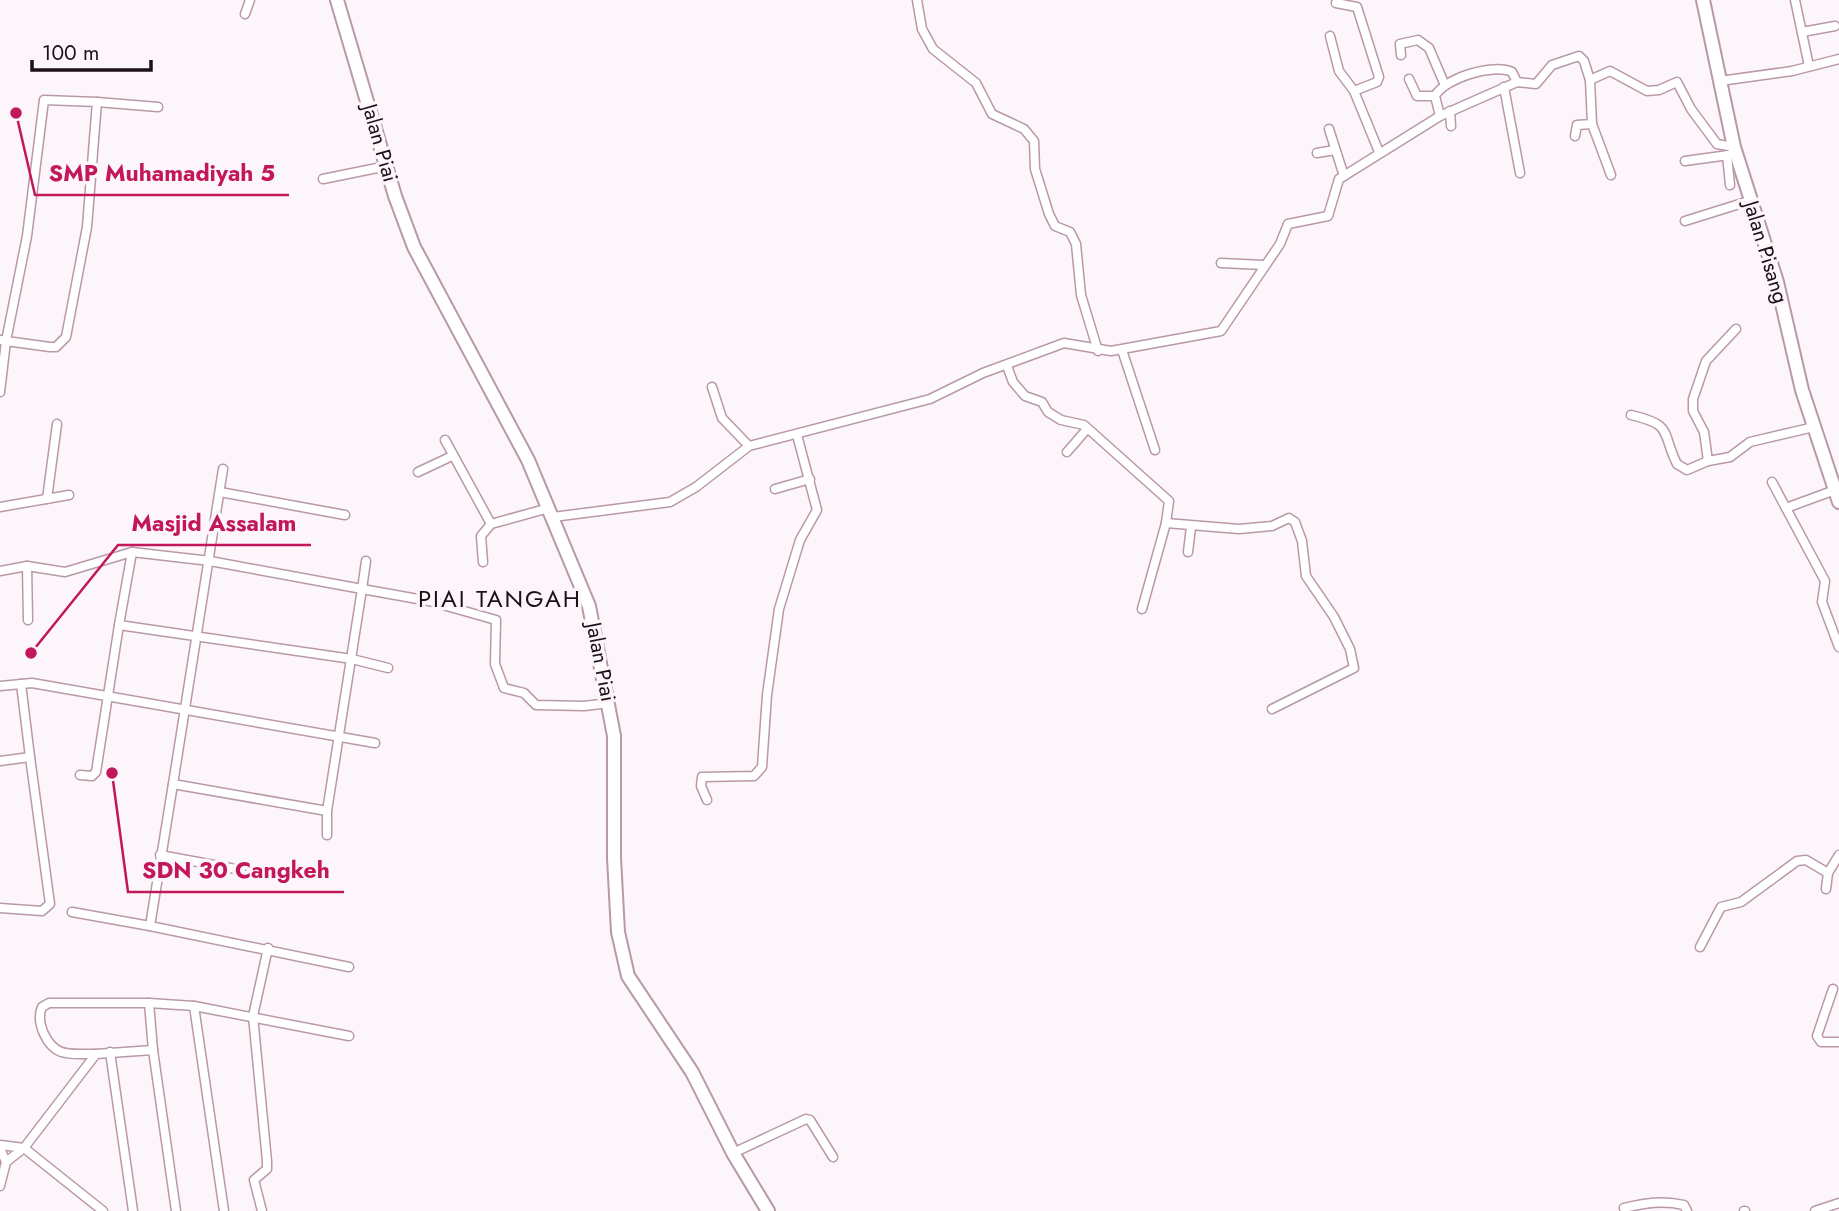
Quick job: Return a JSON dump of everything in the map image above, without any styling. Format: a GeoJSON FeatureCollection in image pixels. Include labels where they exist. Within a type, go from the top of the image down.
{"type":"FeatureCollection","features":[{"type":"Feature","properties":{"kind":"street"},"geometry":{"type":"LineString","coordinates":[[245,14],[250,0]]}},
{"type":"Feature","properties":{"kind":"street","name":"Jalan Piai"},"geometry":{"type":"LineString","coordinates":[[337,0],[414,247],[510,425],[551,512],[592,614],[608,703],[615,765],[614,858],[623,960],[634,987],[711,1105],[733,1153],[768,1211]]}},
{"type":"Feature","properties":{"kind":"street"},"geometry":{"type":"LineString","coordinates":[[917,0],[922,29],[933,49],[976,83],[992,114],[1024,129],[1034,141],[1035,169],[1048,214],[1055,226],[1070,232],[1076,244],[1081,295],[1098,351]]}},
{"type":"Feature","properties":{"kind":"street","name":"Jalan Pisang"},"geometry":{"type":"LineString","coordinates":[[1703,0],[1732,152],[1777,282],[1802,390],[1837,496]]}},
{"type":"Feature","properties":{"kind":"street"},"geometry":{"type":"LineString","coordinates":[[1796,0],[1809,66]]}},
{"type":"Feature","properties":{"kind":"street"},"geometry":{"type":"LineString","coordinates":[[1336,3],[1357,6],[1379,77],[1377,82],[1354,91]]}},
{"type":"Feature","properties":{"kind":"street"},"geometry":{"type":"LineString","coordinates":[[1802,32],[1835,26]]}},
{"type":"Feature","properties":{"kind":"street"},"geometry":{"type":"LineString","coordinates":[[1330,36],[1339,71],[1354,91],[1380,152]]}},
{"type":"Feature","properties":{"kind":"street"},"geometry":{"type":"LineString","coordinates":[[1401,55],[1400,44],[1418,40],[1429,48],[1444,83]]}},
{"type":"Feature","properties":{"kind":"street"},"geometry":{"type":"LineString","coordinates":[[483,562],[481,536],[491,524],[551,512],[670,502],[696,487],[749,446],[797,435],[860,415],[930,399],[983,373],[1064,344],[1098,351],[1122,350],[1161,340],[1221,331],[1263,265],[1280,244],[1288,225],[1328,216],[1337,184],[1344,176],[1440,116],[1517,82],[1536,85],[1552,65],[1579,56],[1584,61],[1590,80],[1592,124],[1611,175]]}},
{"type":"Feature","properties":{"kind":"street"},"geometry":{"type":"LineString","coordinates":[[1720,81],[1839,59]]}},
{"type":"Feature","properties":{"kind":"street"},"geometry":{"type":"LineString","coordinates":[[1434,96],[1444,83],[1501,69],[1512,72],[1517,82]]}},
{"type":"Feature","properties":{"kind":"street"},"geometry":{"type":"LineString","coordinates":[[1590,80],[1611,71],[1639,89],[1653,91],[1677,82],[1691,110],[1717,144],[1732,152]]}},
{"type":"Feature","properties":{"kind":"street"},"geometry":{"type":"LineString","coordinates":[[1409,79],[1417,96],[1434,96]]}},
{"type":"Feature","properties":{"kind":"street"},"geometry":{"type":"LineString","coordinates":[[1504,87],[1520,173]]}},
{"type":"Feature","properties":{"kind":"street"},"geometry":{"type":"LineString","coordinates":[[1434,96],[1440,116]]}},
{"type":"Feature","properties":{"kind":"street"},"geometry":{"type":"LineString","coordinates":[[0,391],[3,340],[22,267],[44,100],[158,107]]}},
{"type":"Feature","properties":{"kind":"street"},"geometry":{"type":"LineString","coordinates":[[3,340],[56,347],[66,337],[87,227],[97,102]]}},
{"type":"Feature","properties":{"kind":"street"},"geometry":{"type":"LineString","coordinates":[[1450,111],[1451,126]]}},
{"type":"Feature","properties":{"kind":"street"},"geometry":{"type":"LineString","coordinates":[[1575,136],[1577,125],[1592,124]]}},
{"type":"Feature","properties":{"kind":"street"},"geometry":{"type":"LineString","coordinates":[[1329,129],[1344,176]]}},
{"type":"Feature","properties":{"kind":"street"},"geometry":{"type":"LineString","coordinates":[[1317,153],[1335,150]]}},
{"type":"Feature","properties":{"kind":"street"},"geometry":{"type":"LineString","coordinates":[[1685,161],[1732,152]]}},
{"type":"Feature","properties":{"kind":"street"},"geometry":{"type":"LineString","coordinates":[[1730,185],[1732,152]]}},
{"type":"Feature","properties":{"kind":"street"},"geometry":{"type":"LineString","coordinates":[[323,178],[387,166]]}},
{"type":"Feature","properties":{"kind":"street"},"geometry":{"type":"LineString","coordinates":[[1685,221],[1749,201]]}},
{"type":"Feature","properties":{"kind":"street"},"geometry":{"type":"LineString","coordinates":[[1221,263],[1263,265]]}},
{"type":"Feature","properties":{"kind":"street"},"geometry":{"type":"LineString","coordinates":[[1708,461],[1704,432],[1693,411],[1693,399],[1706,361],[1736,329]]}},
{"type":"Feature","properties":{"kind":"street"},"geometry":{"type":"LineString","coordinates":[[1122,350],[1155,450]]}},
{"type":"Feature","properties":{"kind":"street"},"geometry":{"type":"LineString","coordinates":[[1007,366],[1013,382],[1025,396],[1042,402],[1048,412],[1061,420],[1084,425],[1166,497],[1169,505],[1166,523],[1142,609]]}},
{"type":"Feature","properties":{"kind":"street"},"geometry":{"type":"LineString","coordinates":[[712,387],[722,418],[749,446]]}},
{"type":"Feature","properties":{"kind":"street"},"geometry":{"type":"LineString","coordinates":[[1631,415],[1650,420],[1661,427],[1669,438],[1675,460],[1684,469],[1693,469],[1708,461],[1730,457],[1750,442],[1814,427]]}},
{"type":"Feature","properties":{"kind":"street"},"geometry":{"type":"LineString","coordinates":[[47,499],[57,424]]}},
{"type":"Feature","properties":{"kind":"street"},"geometry":{"type":"LineString","coordinates":[[1068,452],[1087,429]]}},
{"type":"Feature","properties":{"kind":"street"},"geometry":{"type":"LineString","coordinates":[[707,800],[701,781],[704,776],[754,776],[762,767],[766,695],[776,622],[800,540],[817,510],[797,435]]}},
{"type":"Feature","properties":{"kind":"street"},"geometry":{"type":"LineString","coordinates":[[445,440],[491,524]]}},
{"type":"Feature","properties":{"kind":"street"},"geometry":{"type":"LineString","coordinates":[[418,472],[452,456]]}},
{"type":"Feature","properties":{"kind":"street"},"geometry":{"type":"LineString","coordinates":[[150,926],[223,469]]}},
{"type":"Feature","properties":{"kind":"street"},"geometry":{"type":"LineString","coordinates":[[775,489],[810,479]]}},
{"type":"Feature","properties":{"kind":"street"},"geometry":{"type":"LineString","coordinates":[[1772,482],[1825,581],[1822,602],[1839,648]]}},
{"type":"Feature","properties":{"kind":"street"},"geometry":{"type":"LineString","coordinates":[[220,492],[345,515]]}},
{"type":"Feature","properties":{"kind":"street"},"geometry":{"type":"LineString","coordinates":[[0,508],[69,495]]}},
{"type":"Feature","properties":{"kind":"street"},"geometry":{"type":"LineString","coordinates":[[1786,508],[1837,496]]}},
{"type":"Feature","properties":{"kind":"street"},"geometry":{"type":"LineString","coordinates":[[1166,523],[1191,527],[1254,528],[1289,518],[1299,528],[1306,576],[1334,617],[1350,649],[1354,668],[1349,673],[1272,709]]}},
{"type":"Feature","properties":{"kind":"street"},"geometry":{"type":"LineString","coordinates":[[1188,552],[1191,527]]}},
{"type":"Feature","properties":{"kind":"street"},"geometry":{"type":"LineString","coordinates":[[80,775],[92,776],[96,772],[132,552]]}},
{"type":"Feature","properties":{"kind":"street"},"geometry":{"type":"LineString","coordinates":[[0,571],[27,566],[65,572],[132,552],[210,561],[429,601],[496,620],[495,664],[499,683],[503,688],[524,693],[535,704],[584,706],[608,703]]}},
{"type":"Feature","properties":{"kind":"street"},"geometry":{"type":"LineString","coordinates":[[327,835],[327,811],[366,561]]}},
{"type":"Feature","properties":{"kind":"street"},"geometry":{"type":"LineString","coordinates":[[27,566],[28,620]]}},
{"type":"Feature","properties":{"kind":"street"},"geometry":{"type":"LineString","coordinates":[[119,625],[352,659],[388,668]]}},
{"type":"Feature","properties":{"kind":"street"},"geometry":{"type":"LineString","coordinates":[[0,908],[42,911],[50,904],[21,684]]}},
{"type":"Feature","properties":{"kind":"street"},"geometry":{"type":"LineString","coordinates":[[0,686],[21,684],[109,696],[375,743]]}},
{"type":"Feature","properties":{"kind":"street"},"geometry":{"type":"LineString","coordinates":[[0,761],[30,757]]}},
{"type":"Feature","properties":{"kind":"street"},"geometry":{"type":"LineString","coordinates":[[173,784],[327,811]]}},
{"type":"Feature","properties":{"kind":"street"},"geometry":{"type":"LineString","coordinates":[[160,855],[241,870]]}},
{"type":"Feature","properties":{"kind":"street"},"geometry":{"type":"LineString","coordinates":[[1826,889],[1829,873],[1839,855]]}},
{"type":"Feature","properties":{"kind":"street"},"geometry":{"type":"LineString","coordinates":[[1700,947],[1721,906],[1741,902],[1797,861],[1806,860],[1829,873]]}},
{"type":"Feature","properties":{"kind":"street"},"geometry":{"type":"LineString","coordinates":[[72,912],[268,948],[349,967]]}},
{"type":"Feature","properties":{"kind":"street"},"geometry":{"type":"LineString","coordinates":[[262,1211],[254,1180],[267,1169],[268,1161],[253,1016],[268,948]]}},
{"type":"Feature","properties":{"kind":"street"},"geometry":{"type":"LineString","coordinates":[[1833,989],[1817,1035],[1821,1042],[1839,1042]]}},
{"type":"Feature","properties":{"kind":"street"},"geometry":{"type":"LineString","coordinates":[[153,1049],[96,1054],[60,1053],[51,1048],[41,1028],[39,1014],[42,1007],[49,1003],[194,1006],[349,1036]]}},
{"type":"Feature","properties":{"kind":"street"},"geometry":{"type":"LineString","coordinates":[[149,1003],[176,1211]]}},
{"type":"Feature","properties":{"kind":"street"},"geometry":{"type":"LineString","coordinates":[[194,1006],[224,1211]]}},
{"type":"Feature","properties":{"kind":"street"},"geometry":{"type":"LineString","coordinates":[[110,1052],[132,1211]]}},
{"type":"Feature","properties":{"kind":"street"},"geometry":{"type":"LineString","coordinates":[[6,1162],[24,1148],[96,1054]]}},
{"type":"Feature","properties":{"kind":"street"},"geometry":{"type":"LineString","coordinates":[[733,1153],[806,1119],[810,1120],[833,1157]]}},
{"type":"Feature","properties":{"kind":"street"},"geometry":{"type":"LineString","coordinates":[[0,1186],[6,1162],[0,1146],[24,1148],[103,1211]]}},
{"type":"Feature","properties":{"kind":"street"},"geometry":{"type":"LineString","coordinates":[[1624,1208],[1670,1202],[1684,1205],[1687,1211]]}},
{"type":"Feature","properties":{"kind":"street"},"geometry":{"type":"LineString","coordinates":[[1815,1211],[1839,1203]]}},
{"type":"Feature","properties":{"kind":"place","name":"SMP Muhamadiyah 5"},"geometry":{"type":"Point","coordinates":[16,113]}},
{"type":"Feature","properties":{"kind":"place","name":"Masjid Assalam"},"geometry":{"type":"Point","coordinates":[31,653]}},
{"type":"Feature","properties":{"kind":"place","name":"SDN 30 Cangkeh"},"geometry":{"type":"Point","coordinates":[112,773]}},
{"type":"Feature","properties":{"kind":"district","name":"PIAI TANGAH"},"geometry":{"type":"Point","coordinates":[500,598]}}]}
